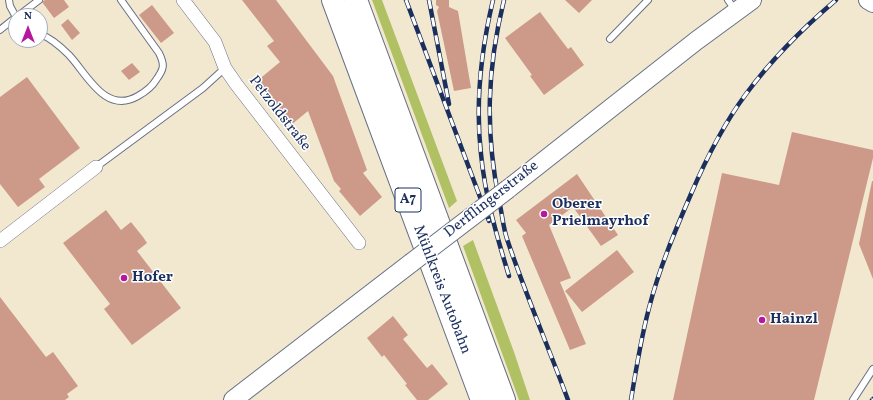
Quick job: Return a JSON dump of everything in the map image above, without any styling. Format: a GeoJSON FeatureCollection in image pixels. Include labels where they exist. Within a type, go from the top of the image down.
{"type":"FeatureCollection","features":[{"type":"Feature","properties":{"kind":"highway","name":"Mühlkreis Autobahn"},"geometry":{"type":"LineString","coordinates":[[333,0],[482,400]]}},
{"type":"Feature","properties":{"kind":"highway","name":"Mühlkreis Autobahn"},"geometry":{"type":"LineString","coordinates":[[356,0],[504,400]]}},
{"type":"Feature","properties":{"kind":"street","name":"Petzoldstraße"},"geometry":{"type":"LineString","coordinates":[[183,0],[215,42],[225,68],[359,243]]}},
{"type":"Feature","properties":{"kind":"street","name":"Derfflingerstraße"},"geometry":{"type":"LineString","coordinates":[[233,400],[508,189],[696,41],[732,6],[752,0]]}},
{"type":"Feature","properties":{"kind":"street"},"geometry":{"type":"LineString","coordinates":[[868,0],[873,3]]}},
{"type":"Feature","properties":{"kind":"street"},"geometry":{"type":"LineString","coordinates":[[0,241],[96,167]]}},
{"type":"Feature","properties":{"kind":"lane"},"geometry":{"type":"LineString","coordinates":[[28,8],[39,0]]}},
{"type":"Feature","properties":{"kind":"lane"},"geometry":{"type":"LineString","coordinates":[[48,39],[70,56],[93,85],[103,94],[114,100],[122,101],[133,99],[153,85],[163,67],[163,60],[121,0]]}},
{"type":"Feature","properties":{"kind":"lane"},"geometry":{"type":"LineString","coordinates":[[610,39],[648,0]]}},
{"type":"Feature","properties":{"kind":"lane"},"geometry":{"type":"LineString","coordinates":[[0,30],[8,23]]}},
{"type":"Feature","properties":{"kind":"lane"},"geometry":{"type":"LineString","coordinates":[[96,167],[203,88],[225,68]]}},
{"type":"Feature","properties":{"kind":"lane"},"geometry":{"type":"LineString","coordinates":[[853,400],[873,370]]}},
{"type":"Feature","properties":{"kind":"green space"},"geometry":{"type":"Polygon","coordinates":[[[372,0],[382,0],[457,201],[449,208],[372,0]]]}},
{"type":"Feature","properties":{"kind":"green space"},"geometry":{"type":"Polygon","coordinates":[[[473,240],[530,400],[519,400],[463,246],[473,240]]]}},
{"type":"Feature","properties":{"kind":"building"},"geometry":{"type":"Polygon","coordinates":[[[45,0],[64,0],[69,7],[54,18],[42,2],[45,0]]]}},
{"type":"Feature","properties":{"kind":"building"},"geometry":{"type":"Polygon","coordinates":[[[242,0],[276,0],[333,76],[367,170],[363,173],[382,197],[360,216],[339,191],[341,189],[334,181],[308,111],[291,125],[257,81],[280,62],[267,46],[274,41],[242,0]]]}},
{"type":"Feature","properties":{"kind":"building"},"geometry":{"type":"Polygon","coordinates":[[[436,0],[449,0],[449,7],[458,11],[471,88],[454,91],[437,11],[439,7],[436,5],[436,0]]]}},
{"type":"Feature","properties":{"kind":"building"},"geometry":{"type":"Polygon","coordinates":[[[565,0],[592,0],[579,13],[565,0]]]}},
{"type":"Feature","properties":{"kind":"building"},"geometry":{"type":"Polygon","coordinates":[[[152,5],[174,33],[161,43],[139,15],[152,5]]]}},
{"type":"Feature","properties":{"kind":"building"},"geometry":{"type":"Polygon","coordinates":[[[540,12],[568,49],[571,47],[584,65],[544,95],[530,76],[532,75],[505,38],[540,12]]]}},
{"type":"Feature","properties":{"kind":"building"},"geometry":{"type":"Polygon","coordinates":[[[68,19],[80,33],[72,40],[61,25],[68,19]]]}},
{"type":"Feature","properties":{"kind":"building"},"geometry":{"type":"Polygon","coordinates":[[[132,63],[140,72],[129,80],[121,71],[132,63]]]}},
{"type":"Feature","properties":{"kind":"building"},"geometry":{"type":"Polygon","coordinates":[[[27,77],[80,148],[39,179],[45,187],[18,207],[0,184],[0,97],[27,77]]]}},
{"type":"Feature","properties":{"kind":"building","name":"Hainzl"},"geometry":{"type":"Polygon","coordinates":[[[792,132],[873,150],[873,158],[814,400],[673,400],[722,173],[779,185],[792,132]]]}},
{"type":"Feature","properties":{"kind":"building"},"geometry":{"type":"Polygon","coordinates":[[[577,174],[618,235],[601,246],[573,207],[549,225],[571,278],[560,282],[586,344],[570,350],[522,236],[526,233],[516,220],[577,174]]]}},
{"type":"Feature","properties":{"kind":"building"},"geometry":{"type":"Polygon","coordinates":[[[873,181],[873,279],[859,244],[873,181]]]}},
{"type":"Feature","properties":{"kind":"building","name":"Hofer"},"geometry":{"type":"Polygon","coordinates":[[[106,210],[121,230],[131,222],[143,237],[147,243],[137,251],[181,308],[132,345],[104,309],[110,304],[63,243],[106,210]]]}},
{"type":"Feature","properties":{"kind":"building"},"geometry":{"type":"Polygon","coordinates":[[[617,250],[634,272],[582,312],[565,291],[617,250]]]}},
{"type":"Feature","properties":{"kind":"building"},"geometry":{"type":"Polygon","coordinates":[[[0,297],[46,357],[53,352],[78,386],[67,394],[69,397],[65,400],[0,400],[0,297]]]}},
{"type":"Feature","properties":{"kind":"building"},"geometry":{"type":"Polygon","coordinates":[[[393,316],[408,335],[403,339],[427,368],[432,364],[448,384],[428,400],[417,400],[405,385],[407,384],[384,355],[382,357],[367,338],[393,316]]]}},
{"type":"Feature","properties":{"kind":"railway"},"geometry":{"type":"LineString","coordinates":[[406,0],[489,221]]}},
{"type":"Feature","properties":{"kind":"railway"},"geometry":{"type":"LineString","coordinates":[[429,0],[449,104]]}},
{"type":"Feature","properties":{"kind":"railway"},"geometry":{"type":"LineString","coordinates":[[493,0],[482,57],[479,96],[479,135],[488,201],[509,276]]}},
{"type":"Feature","properties":{"kind":"railway"},"geometry":{"type":"LineString","coordinates":[[504,0],[498,26],[491,75],[490,124],[494,174],[507,239],[568,400]]}},
{"type":"Feature","properties":{"kind":"railway"},"geometry":{"type":"LineString","coordinates":[[631,400],[649,308],[658,279],[679,222],[709,155],[722,130],[746,94],[766,68],[788,44],[836,0]]}},
{"type":"Feature","properties":{"kind":"place","name":"Oberer Prielmayrhof"},"geometry":{"type":"Point","coordinates":[544,214]}},
{"type":"Feature","properties":{"kind":"place","name":"Hofer"},"geometry":{"type":"Point","coordinates":[124,278]}},
{"type":"Feature","properties":{"kind":"place","name":"Hainzl"},"geometry":{"type":"Point","coordinates":[762,320]}}]}
